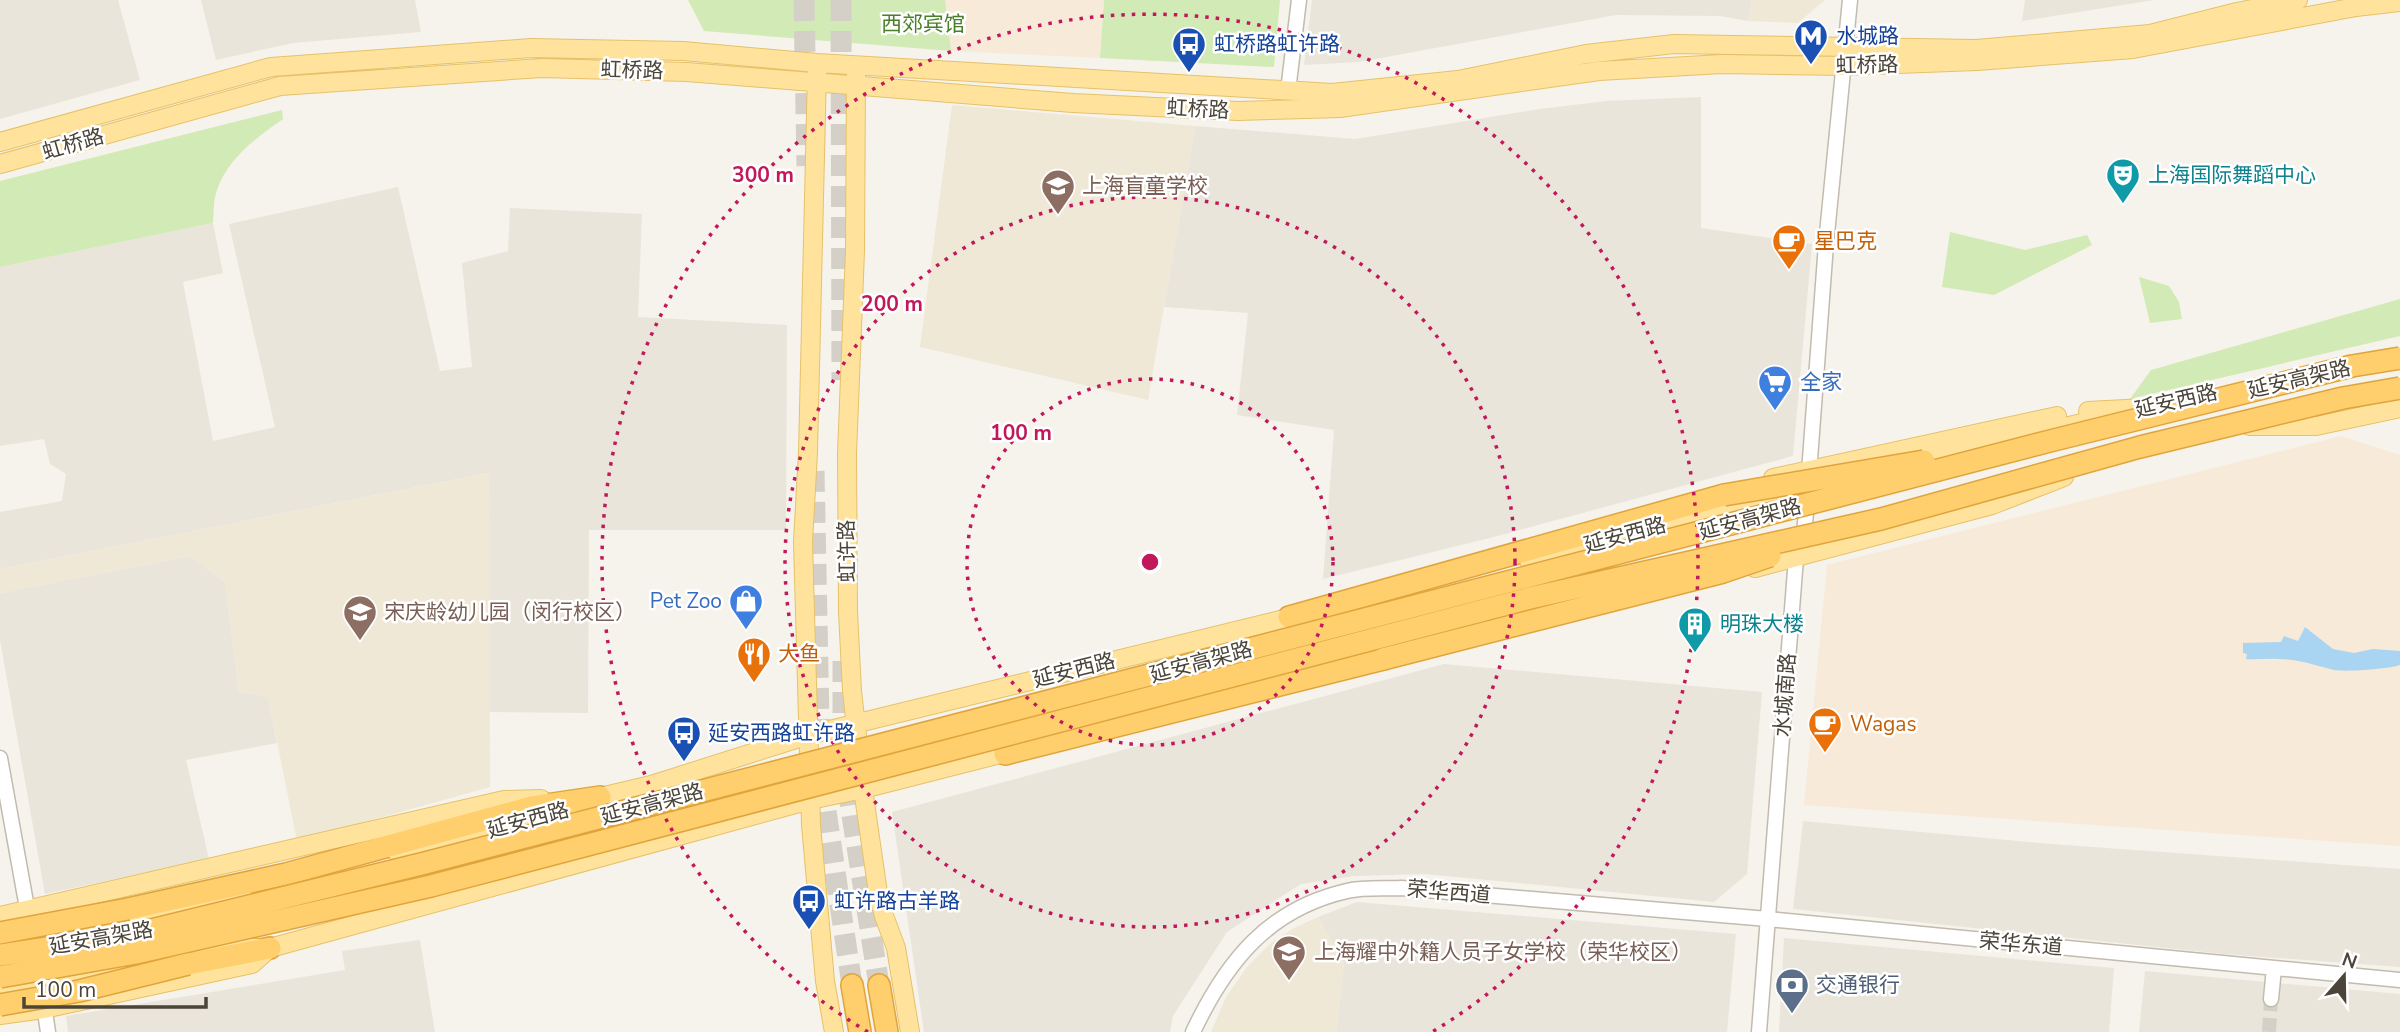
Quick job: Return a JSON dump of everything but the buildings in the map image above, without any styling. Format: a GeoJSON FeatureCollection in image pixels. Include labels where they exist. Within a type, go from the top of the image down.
{"type":"FeatureCollection","features":[{"type":"Feature","properties":{"kind":"highway","name":"延安高架路"},"geometry":{"type":"LineString","coordinates":[[0,953],[131,935],[421,864],[2054,440],[2351,366],[2400,358]]}},
{"type":"Feature","properties":{"kind":"highway","name":"延安高架路"},"geometry":{"type":"LineString","coordinates":[[0,977],[136,953],[431,886],[1530,598],[1881,519],[2140,447],[2343,398],[2400,388]]}},
{"type":"Feature","properties":{"kind":"highway"},"geometry":{"type":"LineString","coordinates":[[1289,617],[1724,495],[2054,440]]}},
{"type":"Feature","properties":{"kind":"highway"},"geometry":{"type":"LineString","coordinates":[[1005,754],[1723,572],[1881,519]]}},
{"type":"Feature","properties":{"kind":"highway"},"geometry":{"type":"LineString","coordinates":[[0,933],[128,909],[286,874],[532,807],[600,797]]}},
{"type":"Feature","properties":{"kind":"highway"},"geometry":{"type":"LineString","coordinates":[[0,1005],[79,991],[188,964],[270,948]]}},
{"type":"Feature","properties":{"kind":"highway"},"geometry":{"type":"LineString","coordinates":[[852,985],[860,1032]]}},
{"type":"Feature","properties":{"kind":"highway"},"geometry":{"type":"LineString","coordinates":[[879,985],[887,1032]]}},
{"type":"Feature","properties":{"kind":"main road","name":"虹桥路"},"geometry":{"type":"LineString","coordinates":[[0,142],[271,67],[531,48],[683,51],[817,63],[1332,93],[1458,80],[1586,54],[1674,44],[1976,48],[2150,34],[2298,0]]}},
{"type":"Feature","properties":{"kind":"main road","name":"虹桥路"},"geometry":{"type":"LineString","coordinates":[[0,164],[280,86],[542,68],[687,72],[1073,103],[1238,111],[1340,108],[1599,71],[1722,64],[1844,66],[1977,61],[2133,49],[2356,7],[2400,2]]}},
{"type":"Feature","properties":{"kind":"main road","name":"虹许路"},"geometry":{"type":"LineString","coordinates":[[817,63],[808,452],[803,541],[810,800],[825,981],[834,1032]]}},
{"type":"Feature","properties":{"kind":"main road","name":"虹许路"},"geometry":{"type":"LineString","coordinates":[[856,65],[855,251],[847,454],[848,612],[863,789],[880,905],[897,948],[910,1032]]}},
{"type":"Feature","properties":{"kind":"main road","name":"延安西路"},"geometry":{"type":"LineString","coordinates":[[0,953],[33,947],[562,812],[600,797],[651,785],[809,735],[1289,617],[1396,597],[1808,488],[2145,408],[2400,352]]}},
{"type":"Feature","properties":{"kind":"main road"},"geometry":{"type":"LineString","coordinates":[[2343,364],[2351,400]]}},
{"type":"Feature","properties":{"kind":"main road","name":"延安西路"},"geometry":{"type":"LineString","coordinates":[[0,993],[189,948],[270,948],[810,800],[1005,754],[1083,723],[1365,651],[1743,547],[2122,453],[2400,388]]}},
{"type":"Feature","properties":{"kind":"main road"},"geometry":{"type":"LineString","coordinates":[[1289,617],[1392,578],[1810,468],[2075,412],[2145,408]]}},
{"type":"Feature","properties":{"kind":"main road","name":"延安西路"},"geometry":{"type":"LineString","coordinates":[[2242,426],[2316,426],[2400,408]]}},
{"type":"Feature","properties":{"kind":"main road"},"geometry":{"type":"LineString","coordinates":[[1005,754],[1086,743],[1353,677],[1564,614],[1796,558],[1992,505],[2122,453]]}},
{"type":"Feature","properties":{"kind":"main road"},"geometry":{"type":"LineString","coordinates":[[0,916],[504,800],[600,797]]}},
{"type":"Feature","properties":{"kind":"main road"},"geometry":{"type":"LineString","coordinates":[[0,1015],[44,1009],[252,964],[270,948]]}},
{"type":"Feature","properties":{"kind":"main road"},"geometry":{"type":"LineString","coordinates":[[40,985],[71,1003]]}},
{"type":"Feature","properties":{"kind":"street"},"geometry":{"type":"LineString","coordinates":[[1288,91],[1298,0]]}},
{"type":"Feature","properties":{"kind":"street"},"geometry":{"type":"LineString","coordinates":[[1844,66],[1850,0]]}},
{"type":"Feature","properties":{"kind":"street","name":"水城南路"},"geometry":{"type":"LineString","coordinates":[[1759,1032],[1796,558],[1804,533],[1826,244],[1844,66]]}},
{"type":"Feature","properties":{"kind":"street"},"geometry":{"type":"LineString","coordinates":[[0,758],[48,1032]]}},
{"type":"Feature","properties":{"kind":"street","name":"荣华西道"},"geometry":{"type":"LineString","coordinates":[[1194,1032],[1218,984],[1233,962],[1261,932],[1299,907],[1348,891],[1401,888],[1768,919]]}},
{"type":"Feature","properties":{"kind":"street","name":"荣华东道"},"geometry":{"type":"LineString","coordinates":[[1768,919],[2400,980]]}},
{"type":"Feature","properties":{"kind":"street"},"geometry":{"type":"LineString","coordinates":[[2271,999],[2274,968]]}},
{"type":"Feature","properties":{"kind":"shaded area"},"geometry":{"type":"Polygon","coordinates":[[[0,0],[118,0],[140,80],[0,119],[0,0]]]}},
{"type":"Feature","properties":{"kind":"shaded area"},"geometry":{"type":"Polygon","coordinates":[[[201,0],[415,0],[421,32],[293,43],[216,60],[201,0]]]}},
{"type":"Feature","properties":{"kind":"shaded area"},"geometry":{"type":"Polygon","coordinates":[[[945,0],[1104,0],[1100,58],[951,51],[945,0]]]}},
{"type":"Feature","properties":{"kind":"shaded area"},"geometry":{"type":"Polygon","coordinates":[[[1312,0],[1752,0],[1748,21],[1720,16],[1616,15],[1359,62],[1304,65],[1312,0]]]}},
{"type":"Feature","properties":{"kind":"shaded area"},"geometry":{"type":"Polygon","coordinates":[[[1752,0],[1825,0],[1798,23],[1748,21],[1752,0]]]}},
{"type":"Feature","properties":{"kind":"shaded area"},"geometry":{"type":"Polygon","coordinates":[[[2025,0],[2154,0],[2022,21],[2025,0]]]}},
{"type":"Feature","properties":{"kind":"shaded area"},"geometry":{"type":"Polygon","coordinates":[[[1701,97],[1701,228],[1812,244],[1793,456],[1494,537],[1323,579],[1334,430],[1237,415],[1248,313],[1164,307],[1195,126],[1355,139],[1540,109],[1606,101],[1701,97]]]}},
{"type":"Feature","properties":{"kind":"shaded area","name":"上海盲童学校"},"geometry":{"type":"Polygon","coordinates":[[[952,105],[1195,126],[1148,400],[920,347],[952,105]]]}},
{"type":"Feature","properties":{"kind":"shaded area"},"geometry":{"type":"Polygon","coordinates":[[[398,187],[440,371],[472,367],[462,263],[508,251],[510,208],[642,214],[638,317],[787,325],[786,530],[589,530],[588,713],[488,712],[488,473],[0,569],[0,512],[62,501],[66,474],[50,464],[44,439],[0,446],[0,267],[213,223],[223,273],[183,282],[213,441],[275,427],[229,224],[398,187]]]}},
{"type":"Feature","properties":{"kind":"shaded area"},"geometry":{"type":"Polygon","coordinates":[[[2341,436],[2400,455],[2400,846],[1804,805],[1827,565],[2341,436]]]}},
{"type":"Feature","properties":{"kind":"shaded area","name":"宋庆龄幼儿园（闵行校区）"},"geometry":{"type":"Polygon","coordinates":[[[489,473],[490,787],[297,841],[268,697],[239,691],[225,582],[190,556],[0,593],[0,569],[489,473]]]}},
{"type":"Feature","properties":{"kind":"shaded area"},"geometry":{"type":"Polygon","coordinates":[[[190,556],[225,582],[239,691],[268,697],[277,743],[186,760],[209,859],[45,894],[0,640],[0,593],[190,556]]]}},
{"type":"Feature","properties":{"kind":"shaded area"},"geometry":{"type":"Polygon","coordinates":[[[1444,664],[1762,692],[1747,874],[1714,902],[1425,874],[1355,876],[1301,884],[1227,932],[1173,1016],[1170,1032],[924,1032],[892,812],[1444,664]]]}},
{"type":"Feature","properties":{"kind":"shaded area"},"geometry":{"type":"Polygon","coordinates":[[[1803,821],[2051,844],[2400,869],[2400,967],[2224,954],[1793,909],[1803,821]]]}},
{"type":"Feature","properties":{"kind":"shaded area"},"geometry":{"type":"Polygon","coordinates":[[[1357,902],[1736,934],[1727,1032],[1336,1032],[1344,963],[1318,917],[1357,902]]]}},
{"type":"Feature","properties":{"kind":"shaded area","name":"上海耀中外籍人员子女学校（荣华校区）"},"geometry":{"type":"Polygon","coordinates":[[[1318,917],[1344,963],[1336,1032],[1211,1032],[1226,997],[1247,967],[1272,942],[1318,917]]]}},
{"type":"Feature","properties":{"kind":"shaded area"},"geometry":{"type":"Polygon","coordinates":[[[1784,938],[2114,968],[2109,1032],[1779,1032],[1784,938]]]}},
{"type":"Feature","properties":{"kind":"shaded area"},"geometry":{"type":"Polygon","coordinates":[[[420,940],[435,1032],[68,1032],[66,1016],[345,970],[342,951],[420,940]]]}},
{"type":"Feature","properties":{"kind":"shaded area"},"geometry":{"type":"Polygon","coordinates":[[[2145,971],[2400,994],[2400,1032],[2139,1032],[2145,971]]]}},
{"type":"Feature","properties":{"kind":"green space","name":"西郊宾馆"},"geometry":{"type":"Polygon","coordinates":[[[688,0],[945,0],[951,51],[704,31],[688,0]]]}},
{"type":"Feature","properties":{"kind":"green space"},"geometry":{"type":"Polygon","coordinates":[[[1104,0],[1280,0],[1274,67],[1100,58],[1104,0]]]}},
{"type":"Feature","properties":{"kind":"green space"},"geometry":{"type":"Polygon","coordinates":[[[282,110],[283,119],[253,141],[228,168],[216,194],[213,223],[0,267],[0,181],[282,110]]]}},
{"type":"Feature","properties":{"kind":"green space"},"geometry":{"type":"Polygon","coordinates":[[[1950,232],[2025,250],[2087,235],[2092,245],[1994,295],[1942,287],[1950,232]]]}},
{"type":"Feature","properties":{"kind":"green space"},"geometry":{"type":"Polygon","coordinates":[[[2139,277],[2169,286],[2179,302],[2182,319],[2150,323],[2139,277]]]}},
{"type":"Feature","properties":{"kind":"green space"},"geometry":{"type":"Polygon","coordinates":[[[2400,299],[2400,336],[2130,399],[2151,370],[2400,299]]]}},
{"type":"Feature","properties":{"kind":"water"},"geometry":{"type":"Polygon","coordinates":[[[2305,627],[2333,649],[2354,653],[2373,649],[2400,651],[2400,665],[2340,671],[2293,660],[2246,659],[2247,654],[2243,653],[2243,643],[2281,642],[2284,636],[2298,641],[2305,627]]]}},
{"type":"Feature","properties":{"kind":"tunnel"},"geometry":{"type":"LineString","coordinates":[[804,0],[807,166]]}},
{"type":"Feature","properties":{"kind":"tunnel"},"geometry":{"type":"LineString","coordinates":[[841,0],[842,380]]}},
{"type":"Feature","properties":{"kind":"tunnel"},"geometry":{"type":"LineString","coordinates":[[814,471],[820,771],[852,985]]}},
{"type":"Feature","properties":{"kind":"tunnel"},"geometry":{"type":"LineString","coordinates":[[843,661],[843,759],[879,985]]}},
{"type":"Feature","properties":{"kind":"tunnel"},"geometry":{"type":"LineString","coordinates":[[2269,1032],[2271,999]]}},
{"type":"Feature","properties":{"kind":"place","name":"水城路"},"geometry":{"type":"Point","coordinates":[1811,66]}},
{"type":"Feature","properties":{"kind":"place","name":"虹桥路虹许路"},"geometry":{"type":"Point","coordinates":[1189,74]}},
{"type":"Feature","properties":{"kind":"place","name":"上海国际舞蹈中心"},"geometry":{"type":"Point","coordinates":[2123,205]}},
{"type":"Feature","properties":{"kind":"place","name":"上海盲童学校"},"geometry":{"type":"Point","coordinates":[1058,216]}},
{"type":"Feature","properties":{"kind":"place","name":"星巴克"},"geometry":{"type":"Point","coordinates":[1789,271]}},
{"type":"Feature","properties":{"kind":"place","name":"全家"},"geometry":{"type":"Point","coordinates":[1775,412]}},
{"type":"Feature","properties":{"kind":"place","name":"Pet Zoo"},"geometry":{"type":"Point","coordinates":[746,631]}},
{"type":"Feature","properties":{"kind":"place","name":"宋庆龄幼儿园（闵行校区）"},"geometry":{"type":"Point","coordinates":[360,642]}},
{"type":"Feature","properties":{"kind":"place","name":"明珠大楼"},"geometry":{"type":"Point","coordinates":[1695,654]}},
{"type":"Feature","properties":{"kind":"place","name":"大鱼"},"geometry":{"type":"Point","coordinates":[754,684]}},
{"type":"Feature","properties":{"kind":"place","name":"Wagas"},"geometry":{"type":"Point","coordinates":[1825,754]}},
{"type":"Feature","properties":{"kind":"place","name":"延安西路虹许路"},"geometry":{"type":"Point","coordinates":[684,763]}},
{"type":"Feature","properties":{"kind":"place","name":"虹许路古羊路"},"geometry":{"type":"Point","coordinates":[809,931]}},
{"type":"Feature","properties":{"kind":"place","name":"上海耀中外籍人员子女学校（荣华校区）"},"geometry":{"type":"Point","coordinates":[1289,982]}},
{"type":"Feature","properties":{"kind":"place","name":"交通银行"},"geometry":{"type":"Point","coordinates":[1792,1015]}}]}
